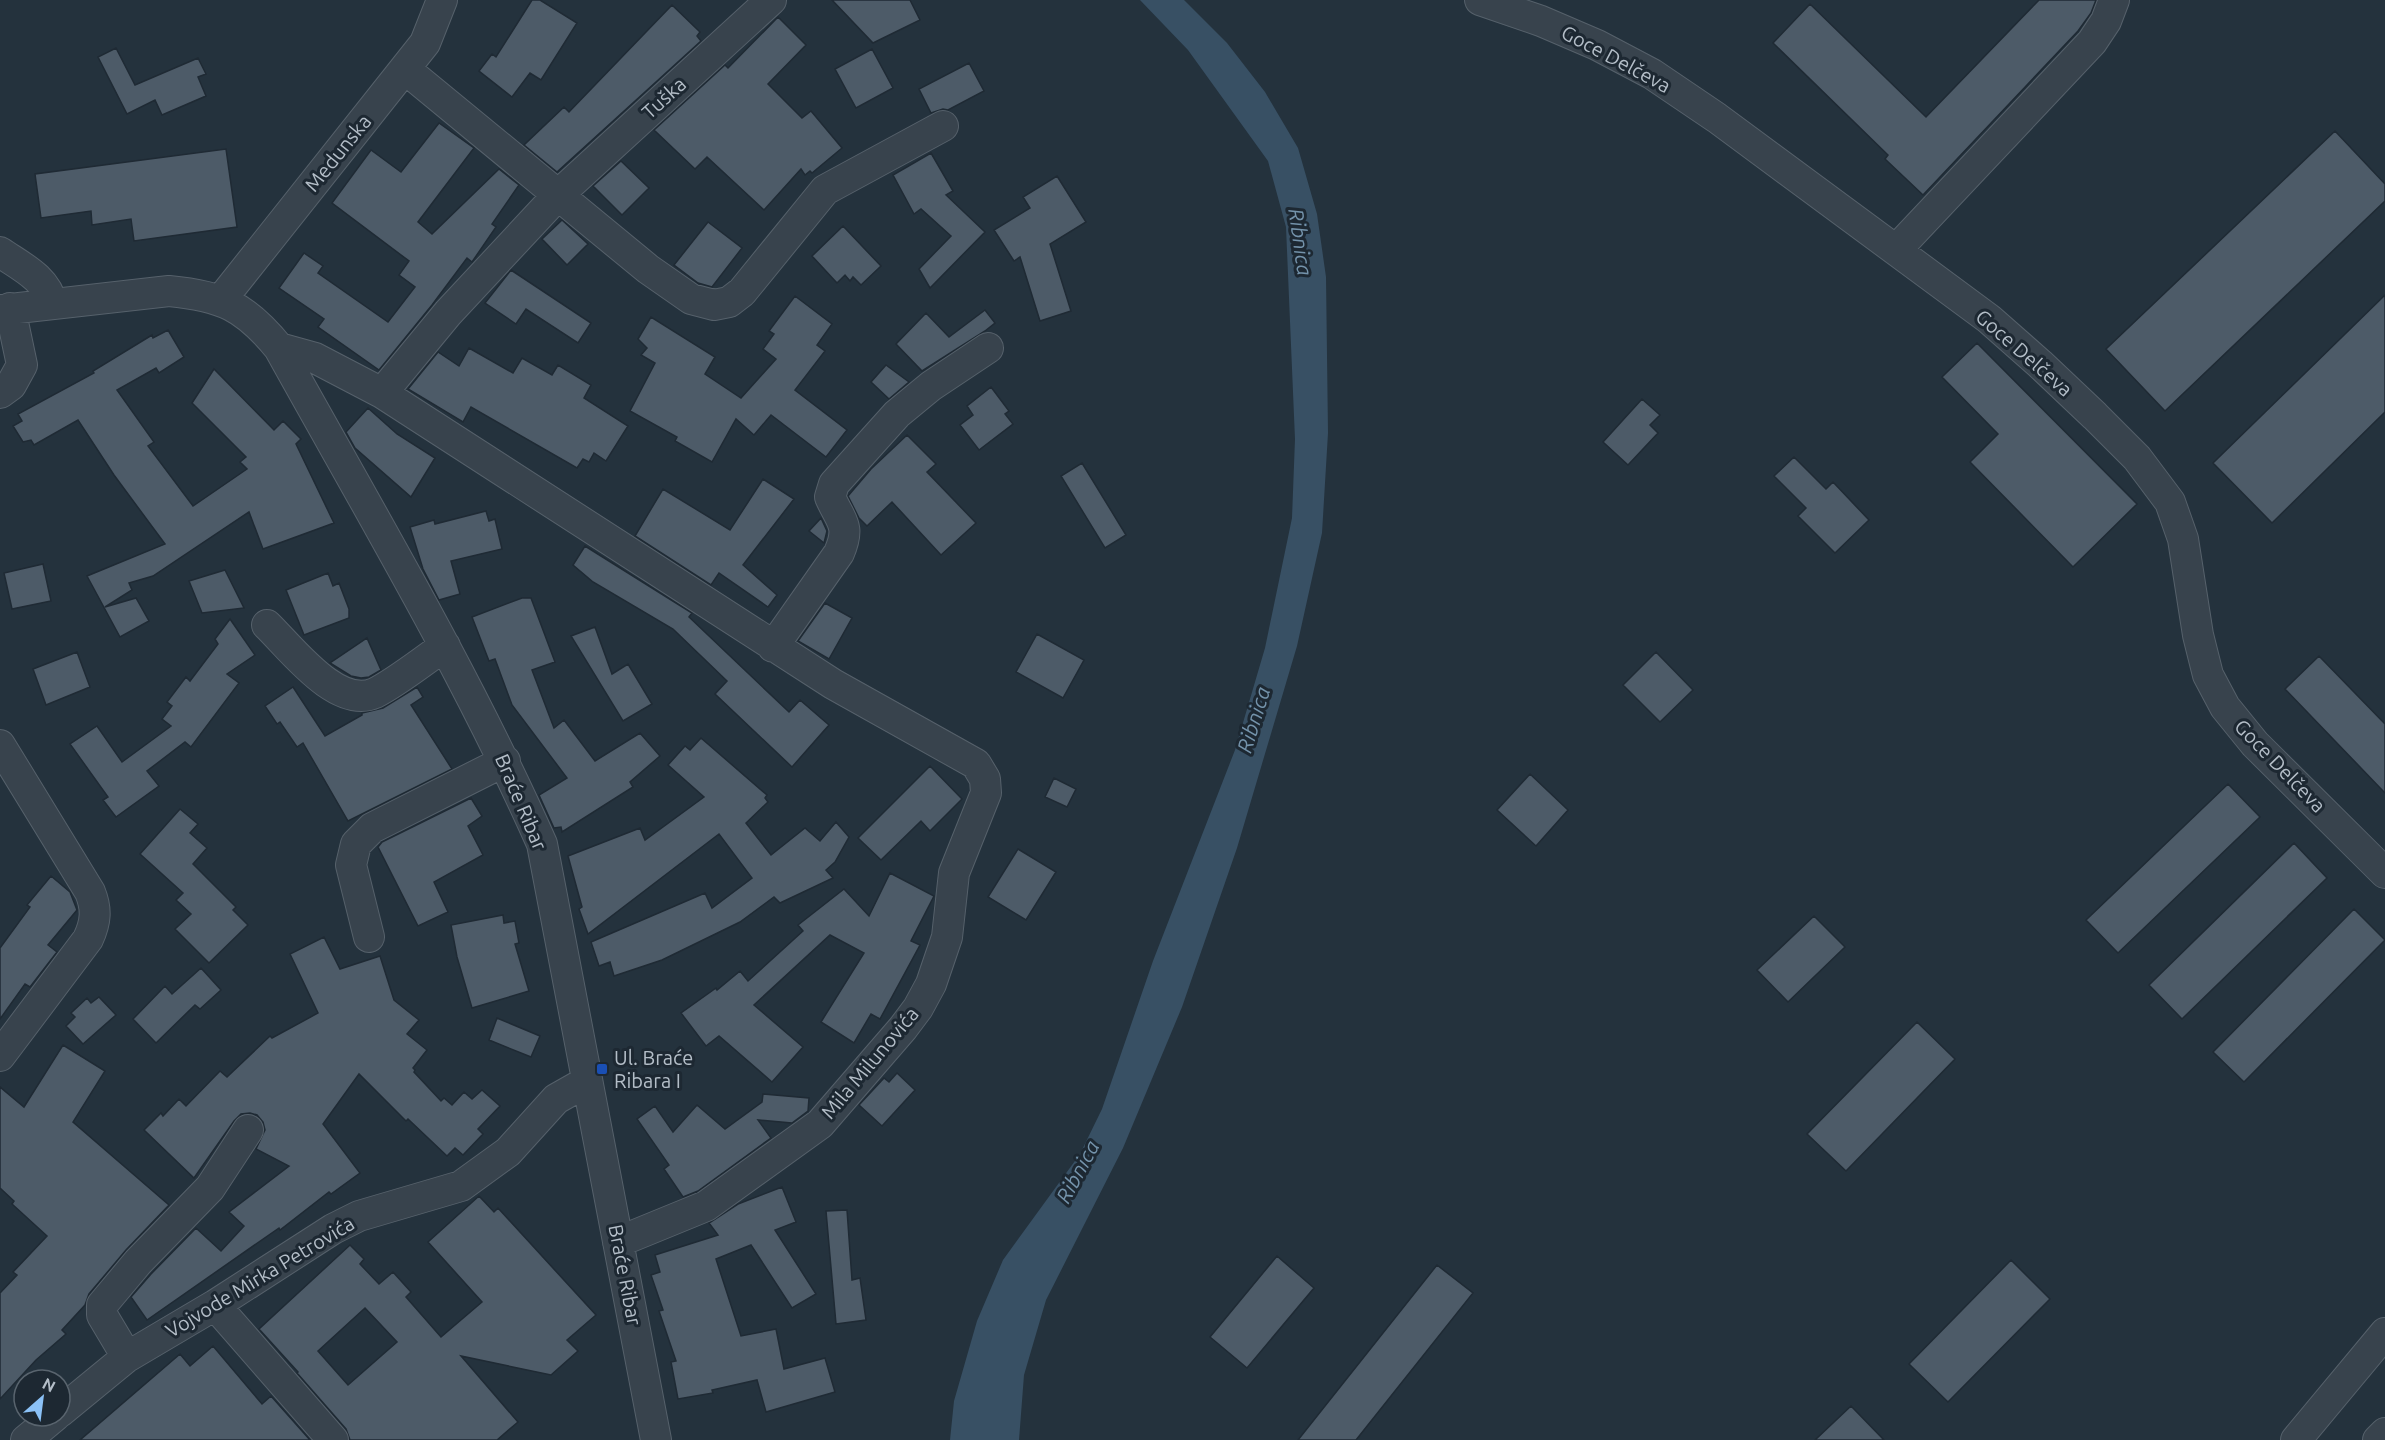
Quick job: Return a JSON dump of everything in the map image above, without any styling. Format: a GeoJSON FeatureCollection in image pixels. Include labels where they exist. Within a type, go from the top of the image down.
{"type":"FeatureCollection","features":[{"type":"Feature","properties":{"kind":"street","name":"Medunska"},"geometry":{"type":"LineString","coordinates":[[208,297],[425,44],[442,0]]}},
{"type":"Feature","properties":{"kind":"street","name":"Tuška"},"geometry":{"type":"LineString","coordinates":[[382,393],[448,312],[557,196],[771,0]]}},
{"type":"Feature","properties":{"kind":"street","name":"Goce Delčeva"},"geometry":{"type":"LineString","coordinates":[[1480,0],[1541,21],[1597,45],[1652,74],[1717,118],[1989,319],[2095,416],[2143,467],[2170,502],[2183,539],[2198,635],[2208,675],[2225,707],[2255,744],[2385,873]]}},
{"type":"Feature","properties":{"kind":"street"},"geometry":{"type":"LineString","coordinates":[[1896,250],[2092,42],[2106,21],[2115,0]]}},
{"type":"Feature","properties":{"kind":"street"},"geometry":{"type":"LineString","coordinates":[[405,69],[648,269],[691,299],[714,305],[729,302],[742,292],[825,190],[943,126]]}},
{"type":"Feature","properties":{"kind":"street"},"geometry":{"type":"LineString","coordinates":[[0,252],[35,276],[44,285],[52,304]]}},
{"type":"Feature","properties":{"kind":"street"},"geometry":{"type":"LineString","coordinates":[[0,393],[11,385],[22,365],[5,309],[169,291],[208,297]]}},
{"type":"Feature","properties":{"kind":"street","name":"Braće Ribar"},"geometry":{"type":"LineString","coordinates":[[208,297],[262,327],[279,348],[445,646],[505,761],[542,844],[656,1440]]}},
{"type":"Feature","properties":{"kind":"street"},"geometry":{"type":"LineString","coordinates":[[279,348],[315,357],[382,393],[773,647],[839,553],[846,537],[845,523],[830,497],[834,484],[897,414],[931,386],[988,348]]}},
{"type":"Feature","properties":{"kind":"street"},"geometry":{"type":"LineString","coordinates":[[267,625],[324,682],[340,692],[358,697],[374,693],[445,646]]}},
{"type":"Feature","properties":{"kind":"street","name":"Mila Milunovića"},"geometry":{"type":"LineString","coordinates":[[618,1242],[706,1206],[820,1124],[903,1028],[918,1008],[931,984],[947,937],[954,873],[986,793],[985,779],[976,764],[833,684],[773,647]]}},
{"type":"Feature","properties":{"kind":"street"},"geometry":{"type":"LineString","coordinates":[[0,745],[90,892],[96,913],[94,926],[88,939],[0,1056]]}},
{"type":"Feature","properties":{"kind":"street"},"geometry":{"type":"LineString","coordinates":[[369,937],[351,865],[356,844],[372,828],[505,761]]}},
{"type":"Feature","properties":{"kind":"street","name":"Vojvode Mirka Petrovića"},"geometry":{"type":"LineString","coordinates":[[72,1402],[128,1357],[215,1305],[333,1229],[359,1216],[383,1208],[462,1186],[508,1152],[556,1099],[586,1082]]}},
{"type":"Feature","properties":{"kind":"street"},"geometry":{"type":"LineString","coordinates":[[128,1357],[102,1315],[102,1305],[138,1262],[210,1188],[248,1130]]}},
{"type":"Feature","properties":{"kind":"street"},"geometry":{"type":"LineString","coordinates":[[215,1305],[333,1440]]}},
{"type":"Feature","properties":{"kind":"street"},"geometry":{"type":"LineString","coordinates":[[2296,1440],[2385,1333]]}},
{"type":"Feature","properties":{"kind":"street"},"geometry":{"type":"LineString","coordinates":[[26,1440],[40,1428]]}},
{"type":"Feature","properties":{"kind":"street"},"geometry":{"type":"LineString","coordinates":[[2378,1440],[2385,1433]]}},
{"type":"Feature","properties":{"kind":"water","name":"Ribnica"},"geometry":{"type":"Polygon","coordinates":[[[1140,0],[1184,0],[1227,43],[1265,92],[1298,148],[1317,214],[1326,277],[1328,433],[1322,533],[1297,646],[1237,848],[1182,1007],[1123,1148],[1046,1300],[1024,1375],[1019,1440],[950,1440],[954,1401],[977,1321],[1003,1260],[1080,1154],[1102,1109],[1153,961],[1235,750],[1265,648],[1292,518],[1295,439],[1286,227],[1268,161],[1188,50],[1140,0]]]}},
{"type":"Feature","properties":{"kind":"building"},"geometry":{"type":"Polygon","coordinates":[[[532,0],[540,0],[577,23],[541,80],[530,73],[512,97],[479,71],[492,54],[496,57],[532,0]]]}},
{"type":"Feature","properties":{"kind":"building"},"geometry":{"type":"Polygon","coordinates":[[[832,0],[910,0],[920,20],[873,43],[832,0]]]}},
{"type":"Feature","properties":{"kind":"building"},"geometry":{"type":"Polygon","coordinates":[[[2039,0],[2096,0],[2091,13],[2078,31],[1923,195],[1885,159],[1888,155],[1773,43],[1810,4],[1926,117],[2039,0]]]}},
{"type":"Feature","properties":{"kind":"building"},"geometry":{"type":"Polygon","coordinates":[[[672,5],[700,32],[697,36],[701,41],[557,172],[524,145],[564,107],[569,112],[672,5]]]}},
{"type":"Feature","properties":{"kind":"building"},"geometry":{"type":"Polygon","coordinates":[[[778,17],[806,45],[768,84],[802,118],[811,111],[842,148],[812,173],[810,171],[805,175],[801,169],[764,210],[707,157],[695,169],[654,130],[725,65],[728,68],[778,17]]]}},
{"type":"Feature","properties":{"kind":"building"},"geometry":{"type":"Polygon","coordinates":[[[116,48],[135,85],[198,58],[206,74],[198,77],[206,96],[162,115],[155,100],[127,114],[98,57],[116,48]]]}},
{"type":"Feature","properties":{"kind":"building"},"geometry":{"type":"Polygon","coordinates":[[[872,49],[893,88],[856,108],[835,69],[872,49]]]}},
{"type":"Feature","properties":{"kind":"building"},"geometry":{"type":"Polygon","coordinates":[[[969,63],[984,91],[948,110],[943,109],[931,113],[919,89],[969,63]]]}},
{"type":"Feature","properties":{"kind":"building"},"geometry":{"type":"Polygon","coordinates":[[[439,123],[474,148],[418,222],[432,234],[499,169],[519,185],[492,224],[496,227],[472,262],[467,258],[379,370],[318,327],[324,319],[279,288],[304,253],[323,266],[318,273],[388,322],[415,287],[399,275],[409,261],[332,203],[371,150],[401,172],[439,123]]]}},
{"type":"Feature","properties":{"kind":"building"},"geometry":{"type":"Polygon","coordinates":[[[2335,131],[2385,184],[2385,201],[2165,411],[2106,349],[2335,131]]]}},
{"type":"Feature","properties":{"kind":"building"},"geometry":{"type":"Polygon","coordinates":[[[226,149],[237,227],[134,241],[131,219],[92,225],[91,211],[41,218],[35,174],[226,149]]]}},
{"type":"Feature","properties":{"kind":"building"},"geometry":{"type":"Polygon","coordinates":[[[931,153],[953,191],[946,195],[985,232],[930,288],[919,269],[951,236],[921,209],[914,214],[893,175],[931,153]]]}},
{"type":"Feature","properties":{"kind":"building"},"geometry":{"type":"Polygon","coordinates":[[[621,161],[649,188],[622,215],[593,186],[621,161]]]}},
{"type":"Feature","properties":{"kind":"building"},"geometry":{"type":"Polygon","coordinates":[[[1057,176],[1086,222],[1050,244],[1071,311],[1040,321],[1020,257],[1014,261],[994,230],[1030,208],[1023,197],[1057,176]]]}},
{"type":"Feature","properties":{"kind":"building"},"geometry":{"type":"Polygon","coordinates":[[[562,220],[588,244],[567,265],[542,239],[562,220]]]}},
{"type":"Feature","properties":{"kind":"building"},"geometry":{"type":"Polygon","coordinates":[[[708,222],[742,248],[712,287],[698,283],[674,265],[708,222]]]}},
{"type":"Feature","properties":{"kind":"building"},"geometry":{"type":"Polygon","coordinates":[[[843,226],[881,266],[861,285],[853,277],[850,281],[845,275],[837,283],[812,256],[843,226]]]}},
{"type":"Feature","properties":{"kind":"building"},"geometry":{"type":"Polygon","coordinates":[[[511,270],[591,323],[578,343],[526,309],[516,324],[485,303],[511,270]]]}},
{"type":"Feature","properties":{"kind":"building"},"geometry":{"type":"Polygon","coordinates":[[[2385,295],[2385,412],[2272,523],[2213,463],[2385,295]]]}},
{"type":"Feature","properties":{"kind":"building"},"geometry":{"type":"Polygon","coordinates":[[[795,296],[832,324],[817,345],[825,351],[795,390],[847,430],[826,457],[771,415],[754,435],[736,419],[712,462],[675,441],[677,437],[630,411],[655,363],[641,355],[647,348],[638,339],[651,317],[715,357],[705,374],[741,398],[776,359],[763,349],[774,334],[769,331],[795,296]]]}},
{"type":"Feature","properties":{"kind":"building"},"geometry":{"type":"Polygon","coordinates":[[[985,310],[995,323],[922,371],[896,344],[926,313],[949,337],[985,310]]]}},
{"type":"Feature","properties":{"kind":"building"},"geometry":{"type":"Polygon","coordinates":[[[168,330],[184,357],[159,373],[156,368],[117,390],[154,442],[148,446],[193,506],[247,469],[240,462],[246,457],[192,403],[214,369],[274,430],[283,421],[301,439],[296,444],[334,523],[263,549],[249,512],[153,576],[129,583],[132,590],[105,607],[136,598],[149,621],[120,637],[87,576],[165,544],[114,475],[78,420],[34,445],[31,440],[23,442],[13,426],[22,421],[18,414],[94,373],[93,371],[152,335],[153,338],[168,330]]]}},
{"type":"Feature","properties":{"kind":"building"},"geometry":{"type":"Polygon","coordinates":[[[1977,343],[2137,504],[2073,567],[1970,462],[1998,434],[1942,377],[1977,343]]]}},
{"type":"Feature","properties":{"kind":"building"},"geometry":{"type":"Polygon","coordinates":[[[469,348],[513,373],[522,358],[552,375],[558,365],[591,385],[584,398],[628,426],[606,461],[594,453],[589,462],[583,459],[577,468],[471,407],[463,422],[408,389],[438,352],[459,366],[469,348]]]}},
{"type":"Feature","properties":{"kind":"building"},"geometry":{"type":"Polygon","coordinates":[[[886,365],[909,382],[889,399],[871,382],[886,365]]]}},
{"type":"Feature","properties":{"kind":"building"},"geometry":{"type":"Polygon","coordinates":[[[991,387],[1009,411],[1005,414],[1013,424],[979,450],[960,425],[973,415],[967,406],[991,387]]]}},
{"type":"Feature","properties":{"kind":"building"},"geometry":{"type":"Polygon","coordinates":[[[1642,399],[1660,415],[1650,425],[1658,433],[1628,465],[1603,442],[1642,399]]]}},
{"type":"Feature","properties":{"kind":"building"},"geometry":{"type":"Polygon","coordinates":[[[368,408],[397,434],[435,458],[411,497],[355,448],[346,432],[368,408]]]}},
{"type":"Feature","properties":{"kind":"building"},"geometry":{"type":"Polygon","coordinates":[[[907,435],[936,464],[927,472],[976,523],[941,555],[892,502],[867,526],[859,518],[848,496],[871,469],[907,435]]]}},
{"type":"Feature","properties":{"kind":"building"},"geometry":{"type":"Polygon","coordinates":[[[1794,457],[1826,489],[1833,482],[1869,520],[1835,553],[1798,516],[1806,508],[1774,476],[1794,457]]]}},
{"type":"Feature","properties":{"kind":"building"},"geometry":{"type":"Polygon","coordinates":[[[1082,463],[1126,535],[1105,548],[1061,476],[1082,463]]]}},
{"type":"Feature","properties":{"kind":"building"},"geometry":{"type":"Polygon","coordinates":[[[763,479],[794,499],[743,565],[777,595],[768,607],[719,573],[711,585],[635,536],[663,489],[730,530],[763,479]]]}},
{"type":"Feature","properties":{"kind":"building"},"geometry":{"type":"Polygon","coordinates":[[[486,511],[489,521],[495,519],[502,549],[451,561],[460,594],[439,600],[423,569],[410,527],[434,520],[435,524],[486,511]]]}},
{"type":"Feature","properties":{"kind":"building"},"geometry":{"type":"Polygon","coordinates":[[[821,518],[827,531],[824,543],[809,531],[821,518]]]}},
{"type":"Feature","properties":{"kind":"building"},"geometry":{"type":"Polygon","coordinates":[[[585,546],[692,613],[689,617],[789,712],[800,700],[829,725],[792,767],[715,694],[727,681],[673,629],[593,582],[573,565],[585,546]]]}},
{"type":"Feature","properties":{"kind":"building"},"geometry":{"type":"Polygon","coordinates":[[[43,564],[51,601],[12,609],[4,573],[43,564]]]}},
{"type":"Feature","properties":{"kind":"building"},"geometry":{"type":"Polygon","coordinates":[[[225,570],[244,608],[202,613],[189,581],[225,570]]]}},
{"type":"Feature","properties":{"kind":"building"},"geometry":{"type":"Polygon","coordinates":[[[328,573],[333,586],[339,583],[349,609],[349,618],[304,635],[286,590],[328,573]]]}},
{"type":"Feature","properties":{"kind":"building"},"geometry":{"type":"Polygon","coordinates":[[[522,598],[531,598],[555,662],[532,670],[554,728],[564,720],[595,761],[640,733],[660,756],[630,782],[633,787],[562,832],[561,827],[554,828],[539,795],[567,778],[512,705],[495,659],[489,661],[472,617],[522,598]]]}},
{"type":"Feature","properties":{"kind":"building"},"geometry":{"type":"Polygon","coordinates":[[[825,603],[852,618],[829,659],[798,641],[825,603]]]}},
{"type":"Feature","properties":{"kind":"building"},"geometry":{"type":"Polygon","coordinates":[[[230,619],[255,655],[227,674],[239,683],[191,747],[185,742],[147,771],[159,786],[116,817],[103,800],[108,797],[70,744],[97,726],[122,762],[171,726],[162,719],[172,706],[167,702],[186,677],[190,681],[218,644],[215,639],[230,619]]]}},
{"type":"Feature","properties":{"kind":"building"},"geometry":{"type":"Polygon","coordinates":[[[595,627],[612,674],[628,664],[652,704],[623,721],[571,636],[595,627]]]}},
{"type":"Feature","properties":{"kind":"building"},"geometry":{"type":"Polygon","coordinates":[[[1037,634],[1084,660],[1063,698],[1016,672],[1037,634]]]}},
{"type":"Feature","properties":{"kind":"building"},"geometry":{"type":"Polygon","coordinates":[[[367,638],[381,670],[369,677],[361,678],[351,676],[330,663],[367,638]]]}},
{"type":"Feature","properties":{"kind":"building"},"geometry":{"type":"Polygon","coordinates":[[[77,652],[90,687],[46,705],[33,669],[77,652]]]}},
{"type":"Feature","properties":{"kind":"building"},"geometry":{"type":"Polygon","coordinates":[[[1656,652],[1693,690],[1660,722],[1623,685],[1656,652]]]}},
{"type":"Feature","properties":{"kind":"building"},"geometry":{"type":"Polygon","coordinates":[[[2319,656],[2385,724],[2385,793],[2285,689],[2319,656]]]}},
{"type":"Feature","properties":{"kind":"building"},"geometry":{"type":"Polygon","coordinates":[[[293,687],[325,736],[362,713],[383,708],[417,687],[423,697],[411,705],[452,769],[348,821],[303,743],[297,747],[280,722],[277,724],[265,706],[293,687]]]}},
{"type":"Feature","properties":{"kind":"building"},"geometry":{"type":"Polygon","coordinates":[[[701,738],[767,795],[765,798],[768,802],[746,823],[771,855],[805,828],[820,841],[836,822],[849,837],[835,862],[826,870],[833,878],[780,903],[774,897],[740,922],[662,960],[614,976],[610,962],[599,966],[591,942],[705,893],[712,908],[752,878],[719,834],[588,934],[579,909],[582,907],[568,856],[640,828],[645,840],[704,797],[668,765],[685,746],[690,750],[701,738]]]}},
{"type":"Feature","properties":{"kind":"building"},"geometry":{"type":"Polygon","coordinates":[[[930,766],[962,799],[930,831],[921,821],[881,860],[858,838],[930,766]]]}},
{"type":"Feature","properties":{"kind":"building"},"geometry":{"type":"Polygon","coordinates":[[[1530,774],[1568,810],[1536,846],[1497,810],[1530,774]]]}},
{"type":"Feature","properties":{"kind":"building"},"geometry":{"type":"Polygon","coordinates":[[[1054,778],[1076,789],[1067,807],[1045,797],[1054,778]]]}},
{"type":"Feature","properties":{"kind":"building"},"geometry":{"type":"Polygon","coordinates":[[[2228,784],[2260,817],[2118,953],[2086,920],[2228,784]]]}},
{"type":"Feature","properties":{"kind":"building"},"geometry":{"type":"Polygon","coordinates":[[[471,798],[482,816],[468,826],[483,855],[434,882],[448,912],[418,926],[378,847],[382,842],[471,798]]]}},
{"type":"Feature","properties":{"kind":"building"},"geometry":{"type":"Polygon","coordinates":[[[180,809],[198,824],[190,833],[207,848],[193,864],[236,907],[233,910],[248,925],[209,963],[175,929],[191,914],[176,900],[183,893],[140,854],[180,809]]]}},
{"type":"Feature","properties":{"kind":"building"},"geometry":{"type":"Polygon","coordinates":[[[2294,843],[2327,878],[2182,1019],[2149,985],[2294,843]]]}},
{"type":"Feature","properties":{"kind":"building"},"geometry":{"type":"Polygon","coordinates":[[[1018,849],[1056,872],[1026,920],[988,897],[1018,849]]]}},
{"type":"Feature","properties":{"kind":"building"},"geometry":{"type":"Polygon","coordinates":[[[890,873],[934,896],[911,941],[920,945],[880,1019],[871,1014],[854,1043],[821,1022],[864,953],[830,935],[754,1005],[803,1047],[772,1082],[719,1036],[706,1046],[681,1013],[716,988],[717,990],[740,971],[748,981],[803,931],[798,925],[844,889],[869,916],[890,873]]]}},
{"type":"Feature","properties":{"kind":"building"},"geometry":{"type":"Polygon","coordinates":[[[51,876],[70,892],[77,910],[48,945],[57,952],[30,987],[25,984],[0,1019],[0,948],[30,907],[27,905],[51,876]]]}},
{"type":"Feature","properties":{"kind":"building"},"geometry":{"type":"Polygon","coordinates":[[[2354,909],[2385,940],[2244,1082],[2213,1052],[2354,909]]]}},
{"type":"Feature","properties":{"kind":"building"},"geometry":{"type":"Polygon","coordinates":[[[503,915],[504,923],[515,921],[519,943],[515,944],[529,991],[472,1008],[457,957],[451,925],[503,915]]]}},
{"type":"Feature","properties":{"kind":"building"},"geometry":{"type":"Polygon","coordinates":[[[1814,916],[1845,947],[1788,1002],[1757,970],[1814,916]]]}},
{"type":"Feature","properties":{"kind":"building"},"geometry":{"type":"Polygon","coordinates":[[[324,937],[340,969],[380,956],[394,1000],[419,1020],[407,1034],[427,1050],[413,1068],[414,1072],[441,1101],[444,1098],[452,1105],[464,1092],[472,1099],[482,1090],[500,1106],[478,1129],[483,1134],[463,1155],[455,1148],[447,1156],[408,1119],[406,1121],[359,1074],[323,1124],[360,1173],[331,1194],[329,1192],[280,1230],[279,1228],[147,1320],[131,1297],[151,1274],[196,1228],[221,1251],[244,1226],[229,1212],[289,1166],[256,1149],[265,1130],[263,1122],[257,1115],[250,1113],[241,1114],[234,1121],[194,1178],[144,1130],[161,1113],[163,1116],[179,1099],[186,1106],[220,1071],[227,1077],[270,1036],[272,1038],[318,1013],[290,954],[324,937]]]}},
{"type":"Feature","properties":{"kind":"building"},"geometry":{"type":"Polygon","coordinates":[[[201,968],[221,990],[200,1009],[195,1005],[156,1043],[133,1019],[165,986],[172,994],[201,968]]]}},
{"type":"Feature","properties":{"kind":"building"},"geometry":{"type":"Polygon","coordinates":[[[99,997],[116,1015],[83,1044],[66,1026],[75,1017],[71,1013],[87,998],[91,1003],[99,997]]]}},
{"type":"Feature","properties":{"kind":"building"},"geometry":{"type":"Polygon","coordinates":[[[497,1018],[540,1036],[531,1057],[489,1040],[497,1018]]]}},
{"type":"Feature","properties":{"kind":"building"},"geometry":{"type":"Polygon","coordinates":[[[1917,1022],[1955,1059],[1846,1171],[1807,1134],[1917,1022]]]}},
{"type":"Feature","properties":{"kind":"building"},"geometry":{"type":"Polygon","coordinates":[[[63,1045],[105,1071],[73,1122],[169,1205],[126,1250],[89,1294],[85,1305],[62,1330],[66,1334],[29,1368],[12,1368],[12,1386],[0,1399],[0,1293],[17,1275],[13,1272],[47,1236],[12,1204],[14,1201],[0,1188],[0,1087],[24,1107],[63,1045]]]}},
{"type":"Feature","properties":{"kind":"building"},"geometry":{"type":"Polygon","coordinates":[[[897,1073],[915,1090],[882,1126],[859,1105],[884,1078],[889,1082],[897,1073]]]}},
{"type":"Feature","properties":{"kind":"building"},"geometry":{"type":"Polygon","coordinates":[[[763,1094],[809,1098],[808,1111],[792,1123],[758,1120],[771,1138],[698,1191],[683,1197],[664,1169],[669,1165],[637,1119],[655,1106],[673,1132],[697,1105],[725,1129],[762,1102],[763,1094]]]}},
{"type":"Feature","properties":{"kind":"building"},"geometry":{"type":"Polygon","coordinates":[[[782,1187],[796,1222],[775,1230],[816,1294],[792,1308],[751,1245],[716,1259],[741,1336],[776,1329],[784,1369],[825,1358],[835,1392],[766,1412],[757,1380],[712,1390],[713,1393],[678,1399],[671,1362],[676,1361],[659,1311],[663,1310],[651,1275],[660,1272],[655,1255],[718,1235],[709,1223],[738,1204],[782,1187]]]}},
{"type":"Feature","properties":{"kind":"building"},"geometry":{"type":"Polygon","coordinates":[[[479,1196],[494,1212],[498,1208],[596,1315],[567,1340],[578,1351],[551,1375],[461,1356],[518,1422],[497,1440],[350,1440],[346,1429],[259,1329],[350,1245],[364,1259],[360,1264],[379,1284],[393,1272],[411,1292],[406,1297],[441,1337],[482,1302],[428,1242],[479,1196]],[[365,1308],[318,1351],[348,1385],[397,1342],[365,1308]]]}},
{"type":"Feature","properties":{"kind":"building"},"geometry":{"type":"Polygon","coordinates":[[[847,1210],[852,1280],[860,1278],[866,1320],[836,1324],[826,1211],[847,1210]]]}},
{"type":"Feature","properties":{"kind":"building"},"geometry":{"type":"Polygon","coordinates":[[[1277,1256],[1314,1288],[1247,1368],[1210,1337],[1277,1256]]]}},
{"type":"Feature","properties":{"kind":"building"},"geometry":{"type":"Polygon","coordinates":[[[2011,1260],[2050,1299],[1948,1402],[1909,1364],[2011,1260]]]}},
{"type":"Feature","properties":{"kind":"building"},"geometry":{"type":"Polygon","coordinates":[[[1437,1265],[1473,1293],[1356,1440],[1298,1440],[1437,1265]]]}},
{"type":"Feature","properties":{"kind":"building"},"geometry":{"type":"Polygon","coordinates":[[[213,1346],[262,1404],[271,1396],[310,1440],[80,1440],[180,1354],[190,1366],[213,1346]]]}},
{"type":"Feature","properties":{"kind":"building"},"geometry":{"type":"Polygon","coordinates":[[[1851,1406],[1884,1440],[1815,1440],[1851,1406]]]}},
{"type":"Feature","properties":{"kind":"place","name":"Ul. Braće Ribara I"},"geometry":{"type":"Point","coordinates":[602,1069]}}]}
